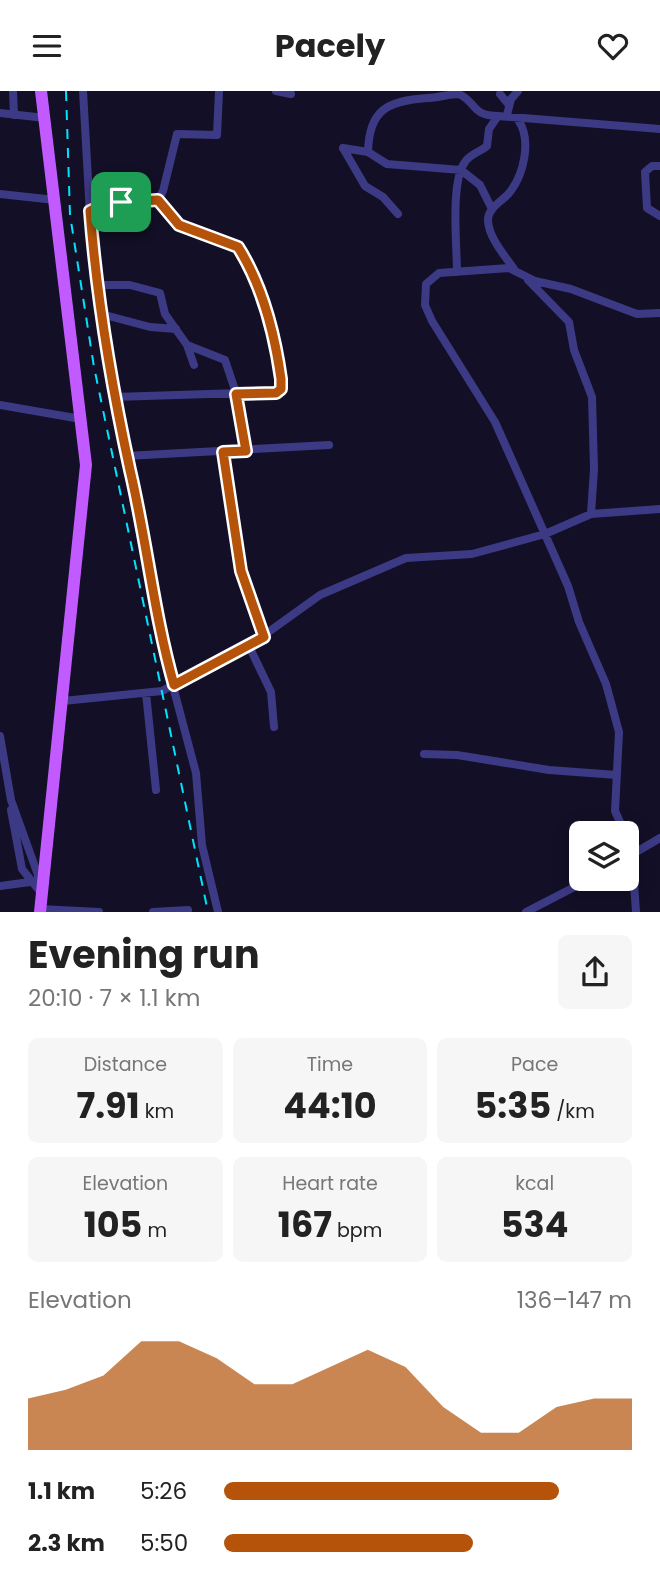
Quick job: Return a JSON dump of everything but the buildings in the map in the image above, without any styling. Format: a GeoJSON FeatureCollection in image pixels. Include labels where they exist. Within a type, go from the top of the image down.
{"type":"FeatureCollection","features":[{"type":"Feature","properties":{"kind":"main road"},"geometry":{"type":"LineString","coordinates":[[40,902],[85,495],[86,465],[41,91]]}},
{"type":"Feature","properties":{"kind":"street"},"geometry":{"type":"LineString","coordinates":[[13,91],[15,115]]}},
{"type":"Feature","properties":{"kind":"street"},"geometry":{"type":"LineString","coordinates":[[83,91],[96,285],[114,397],[161,641],[196,773],[201,845],[218,912]]}},
{"type":"Feature","properties":{"kind":"street"},"geometry":{"type":"LineString","coordinates":[[158,200],[163,191],[177,134],[183,132],[217,135],[219,91]]}},
{"type":"Feature","properties":{"kind":"street"},"geometry":{"type":"LineString","coordinates":[[276,91],[291,94]]}},
{"type":"Feature","properties":{"kind":"street"},"geometry":{"type":"LineString","coordinates":[[457,272],[457,197],[461,170],[465,160],[487,146],[489,129],[503,116],[518,91]]}},
{"type":"Feature","properties":{"kind":"street"},"geometry":{"type":"LineString","coordinates":[[368,152],[373,122],[385,107],[400,100],[459,94],[474,110],[488,116],[660,129]]}},
{"type":"Feature","properties":{"kind":"street"},"geometry":{"type":"LineString","coordinates":[[500,94],[509,105]]}},
{"type":"Feature","properties":{"kind":"street"},"geometry":{"type":"LineString","coordinates":[[0,113],[45,118]]}},
{"type":"Feature","properties":{"kind":"street"},"geometry":{"type":"LineString","coordinates":[[518,120],[525,131],[522,167],[510,192],[492,209],[488,222],[490,231],[514,269],[569,322],[574,350],[592,397],[594,469],[591,514]]}},
{"type":"Feature","properties":{"kind":"street"},"geometry":{"type":"LineString","coordinates":[[398,214],[383,197],[365,186],[343,148],[368,152],[387,164],[461,170],[480,185],[492,209]]}},
{"type":"Feature","properties":{"kind":"street"},"geometry":{"type":"LineString","coordinates":[[660,166],[652,166],[645,171],[647,208],[660,216]]}},
{"type":"Feature","properties":{"kind":"street"},"geometry":{"type":"LineString","coordinates":[[0,194],[55,200]]}},
{"type":"Feature","properties":{"kind":"street"},"geometry":{"type":"LineString","coordinates":[[90,211],[107,203],[158,200]]}},
{"type":"Feature","properties":{"kind":"street"},"geometry":{"type":"LineString","coordinates":[[114,397],[276,393],[281,389],[280,370],[265,310],[250,269],[238,247],[179,225],[158,200]]}},
{"type":"Feature","properties":{"kind":"street"},"geometry":{"type":"LineString","coordinates":[[514,269],[439,273],[428,279],[425,305],[440,335],[485,402],[545,534],[606,684],[619,732],[615,811],[620,821]]}},
{"type":"Feature","properties":{"kind":"street"},"geometry":{"type":"LineString","coordinates":[[523,275],[637,314],[660,313]]}},
{"type":"Feature","properties":{"kind":"street"},"geometry":{"type":"LineString","coordinates":[[96,285],[130,285],[160,293],[165,314],[187,345],[194,365]]}},
{"type":"Feature","properties":{"kind":"street"},"geometry":{"type":"LineString","coordinates":[[101,314],[150,327],[176,329]]}},
{"type":"Feature","properties":{"kind":"street"},"geometry":{"type":"LineString","coordinates":[[187,345],[225,360],[236,394],[246,451]]}},
{"type":"Feature","properties":{"kind":"street"},"geometry":{"type":"LineString","coordinates":[[0,405],[81,419]]}},
{"type":"Feature","properties":{"kind":"street"},"geometry":{"type":"LineString","coordinates":[[127,456],[329,445]]}},
{"type":"Feature","properties":{"kind":"street"},"geometry":{"type":"LineString","coordinates":[[223,452],[241,571],[264,637]]}},
{"type":"Feature","properties":{"kind":"street"},"geometry":{"type":"LineString","coordinates":[[63,701],[146,693],[174,685],[264,637],[320,595],[406,558],[472,554],[545,534],[591,514],[660,509]]}},
{"type":"Feature","properties":{"kind":"street"},"geometry":{"type":"LineString","coordinates":[[249,646],[271,692],[274,727]]}},
{"type":"Feature","properties":{"kind":"street"},"geometry":{"type":"LineString","coordinates":[[146,693],[156,789]]}},
{"type":"Feature","properties":{"kind":"street"},"geometry":{"type":"LineString","coordinates":[[0,736],[20,861],[40,902]]}},
{"type":"Feature","properties":{"kind":"street"},"geometry":{"type":"LineString","coordinates":[[424,754],[457,755],[549,770],[617,775]]}},
{"type":"Feature","properties":{"kind":"street"},"geometry":{"type":"LineString","coordinates":[[11,800],[38,875],[40,902]]}},
{"type":"Feature","properties":{"kind":"street"},"geometry":{"type":"LineString","coordinates":[[639,850],[660,838]]}},
{"type":"Feature","properties":{"kind":"street"},"geometry":{"type":"LineString","coordinates":[[639,840],[649,844]]}},
{"type":"Feature","properties":{"kind":"street"},"geometry":{"type":"LineString","coordinates":[[0,886],[30,882]]}},
{"type":"Feature","properties":{"kind":"street"},"geometry":{"type":"LineString","coordinates":[[526,912],[569,890]]}},
{"type":"Feature","properties":{"kind":"street"},"geometry":{"type":"LineString","coordinates":[[633,891],[636,912]]}},
{"type":"Feature","properties":{"kind":"street"},"geometry":{"type":"LineString","coordinates":[[40,902],[99,912]]}},
{"type":"Feature","properties":{"kind":"street"},"geometry":{"type":"LineString","coordinates":[[153,912],[188,910]]}},
{"type":"Feature","properties":{"kind":"railway"},"geometry":{"type":"LineString","coordinates":[[66,91],[70,215],[94,367],[208,912]]}},
{"type":"Feature","properties":{"kind":"route"},"geometry":{"type":"LineString","coordinates":[[158,200],[168,208],[179,225],[238,247],[250,269],[265,310],[281,379],[281,389],[276,393],[236,394],[246,451],[223,452],[241,571],[255,618],[264,637],[174,685],[161,641],[131,471],[122,444],[93,267],[90,211],[107,203],[121,202],[158,200]]}}]}
